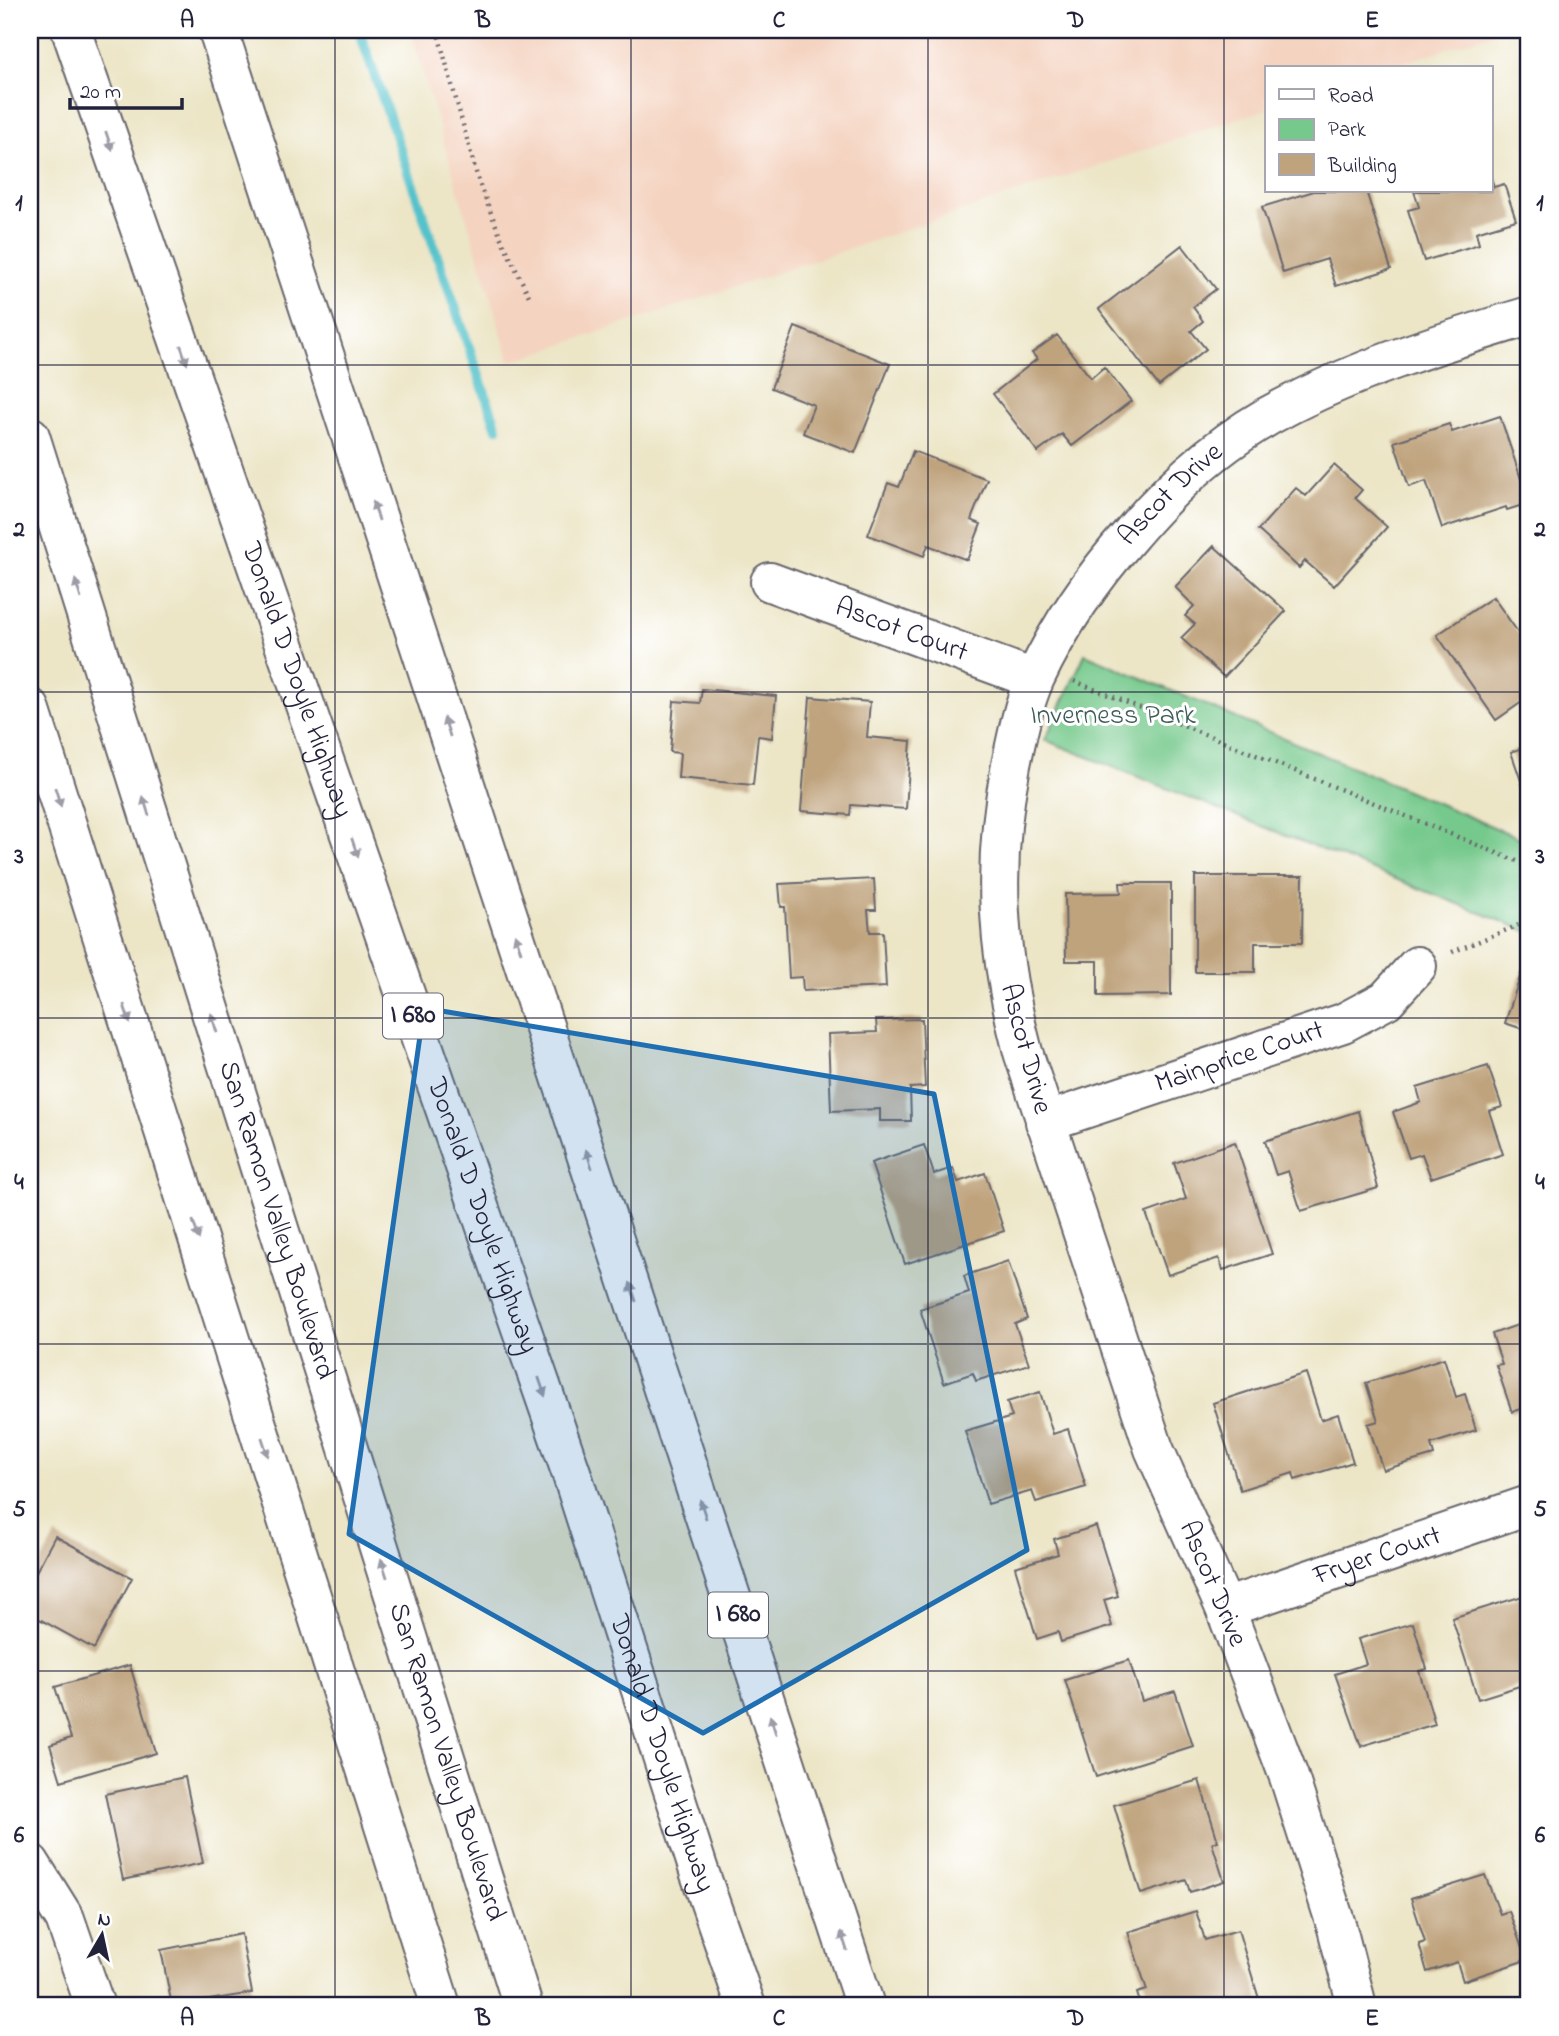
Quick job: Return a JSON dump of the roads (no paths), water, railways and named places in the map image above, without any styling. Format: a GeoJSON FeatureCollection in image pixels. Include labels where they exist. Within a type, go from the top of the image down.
{"type":"FeatureCollection","features":[{"type":"Feature","properties":{"kind":"main road","name":"Donald D Doyle Highway"},"geometry":{"type":"LineString","coordinates":[[71,30],[572,1475],[695,1858],[746,2006]]}},
{"type":"Feature","properties":{"kind":"main road","name":"I 680"},"geometry":{"type":"LineString","coordinates":[[218,30],[865,2006]]}},
{"type":"Feature","properties":{"kind":"main road","name":"Ascot Drive"},"geometry":{"type":"LineString","coordinates":[[1357,2006],[1337,1928],[1289,1777],[1225,1608],[1154,1449],[1045,1122],[1007,995],[1000,940],[997,861],[1017,734],[1038,674],[1069,615],[1104,564],[1188,475],[1235,438],[1290,404],[1349,378],[1450,340],[1529,316]]}},
{"type":"Feature","properties":{"kind":"main road","name":"San Ramon Valley Boulevard"},"geometry":{"type":"LineString","coordinates":[[30,436],[523,2006]]}},
{"type":"Feature","properties":{"kind":"main road","name":"Ascot Court"},"geometry":{"type":"LineString","coordinates":[[770,582],[1038,674]]}},
{"type":"Feature","properties":{"kind":"main road"},"geometry":{"type":"LineString","coordinates":[[30,708],[441,2006]]}},
{"type":"Feature","properties":{"kind":"main road","name":"Mainprice Court"},"geometry":{"type":"LineString","coordinates":[[1045,1122],[1343,1023],[1386,1000],[1417,966]]}},
{"type":"Feature","properties":{"kind":"main road","name":"Fryer Court"},"geometry":{"type":"LineString","coordinates":[[1225,1608],[1529,1505]]}},
{"type":"Feature","properties":{"kind":"main road"},"geometry":{"type":"LineString","coordinates":[[30,1863],[65,1919],[95,2006]]}},
{"type":"Feature","properties":{"kind":"waterway"},"geometry":{"type":"LineString","coordinates":[[359,30],[497,428]]}},
{"type":"Feature","properties":{"kind":"park label","name":"Inverness Park"},"geometry":{"type":"Point","coordinates":[1113,716]}}]}
